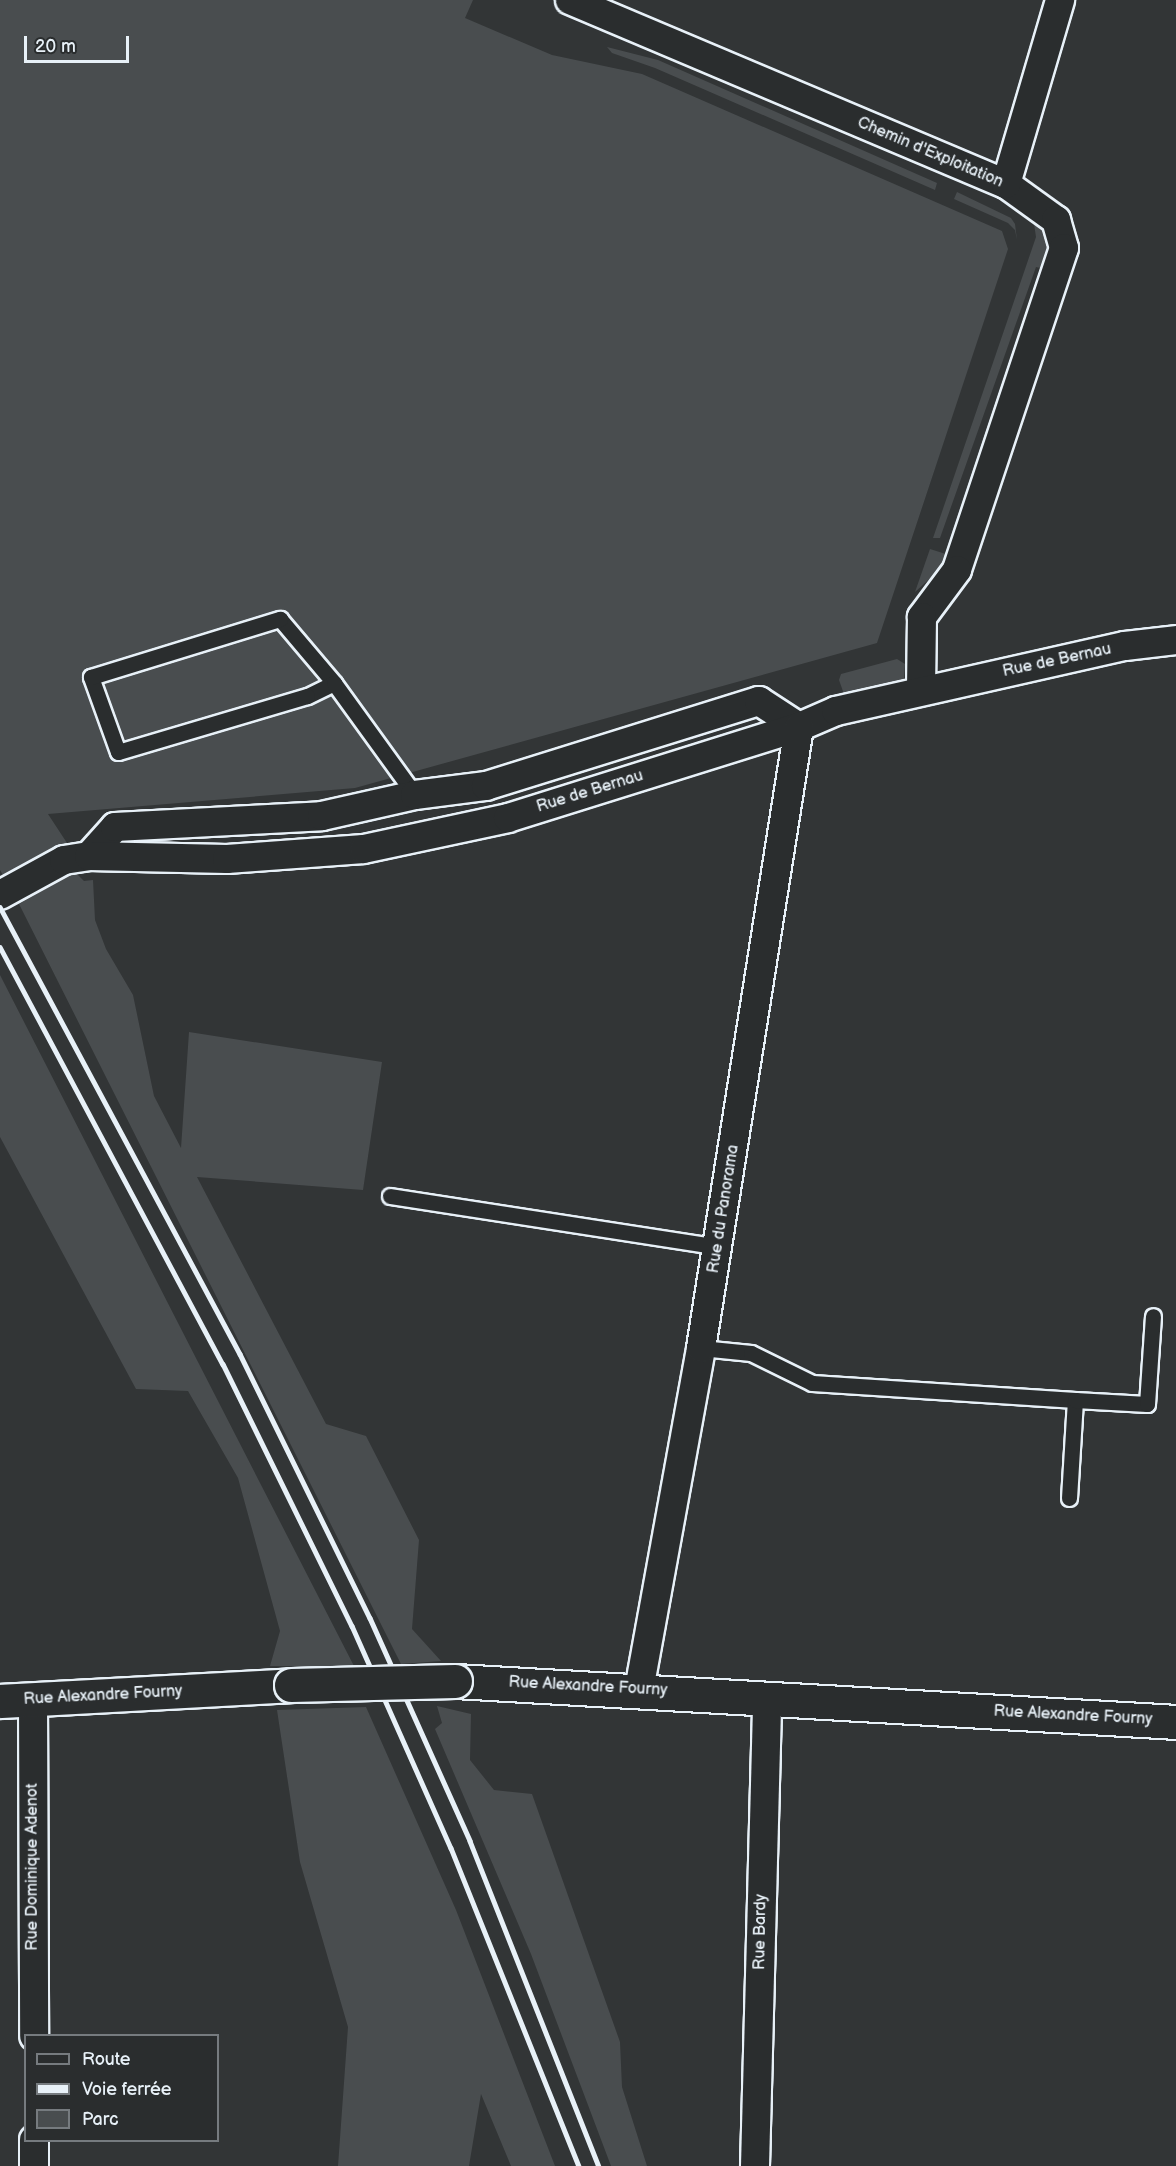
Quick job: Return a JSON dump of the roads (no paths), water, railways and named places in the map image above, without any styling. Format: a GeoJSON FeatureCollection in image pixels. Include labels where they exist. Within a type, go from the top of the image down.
{"type":"FeatureCollection","features":[{"type":"Feature","properties":{"kind":"street","name":"Chemin d'Exploitation"},"geometry":{"type":"LineString","coordinates":[[570,0],[1006,184],[1056,220],[1064,248],[957,570],[922,617],[921,689]]}},
{"type":"Feature","properties":{"kind":"street"},"geometry":{"type":"LineString","coordinates":[[1006,184],[1060,0]]}},
{"type":"Feature","properties":{"kind":"street","name":"Rue de Bernau"},"geometry":{"type":"LineString","coordinates":[[0,895],[76,858],[227,859],[364,849],[508,818],[798,727],[836,711],[921,689],[1125,646],[1176,640]]}},
{"type":"Feature","properties":{"kind":"street"},"geometry":{"type":"LineString","coordinates":[[76,858],[115,827],[322,816],[415,795],[486,786],[759,701],[798,727]]}},
{"type":"Feature","properties":{"kind":"street","name":"Rue du Panorama"},"geometry":{"type":"LineString","coordinates":[[639,1690],[718,1246],[798,727]]}},
{"type":"Feature","properties":{"kind":"street","name":"Rue Alexandre Fourny"},"geometry":{"type":"LineString","coordinates":[[0,1701],[291,1685],[455,1681],[1176,1722]]}},
{"type":"Feature","properties":{"kind":"street","name":"Rue Bardy"},"geometry":{"type":"LineString","coordinates":[[755,2166],[767,1698]]}},
{"type":"Feature","properties":{"kind":"street","name":"Rue Dominique Adenot"},"geometry":{"type":"LineString","coordinates":[[33,1699],[34,2034]]}},
{"type":"Feature","properties":{"kind":"street"},"geometry":{"type":"LineString","coordinates":[[34,2142],[34,2166]]}},
{"type":"Feature","properties":{"kind":"lane"},"geometry":{"type":"LineString","coordinates":[[334,683],[307,696],[118,752],[91,677],[280,619],[334,683],[415,795]]}},
{"type":"Feature","properties":{"kind":"lane"},"geometry":{"type":"LineString","coordinates":[[390,1196],[718,1246]]}},
{"type":"Feature","properties":{"kind":"lane"},"geometry":{"type":"LineString","coordinates":[[701,1348],[751,1353],[812,1383],[1147,1404],[1153,1316]]}},
{"type":"Feature","properties":{"kind":"lane"},"geometry":{"type":"LineString","coordinates":[[1069,1498],[1075,1400]]}},
{"type":"Feature","properties":{"kind":"railway"},"geometry":{"type":"LineString","coordinates":[[0,907],[240,1354],[370,1618],[470,1841],[599,2166]]}},
{"type":"Feature","properties":{"kind":"railway"},"geometry":{"type":"LineString","coordinates":[[0,947],[223,1364],[352,1626],[451,1848],[579,2166]]}}]}
